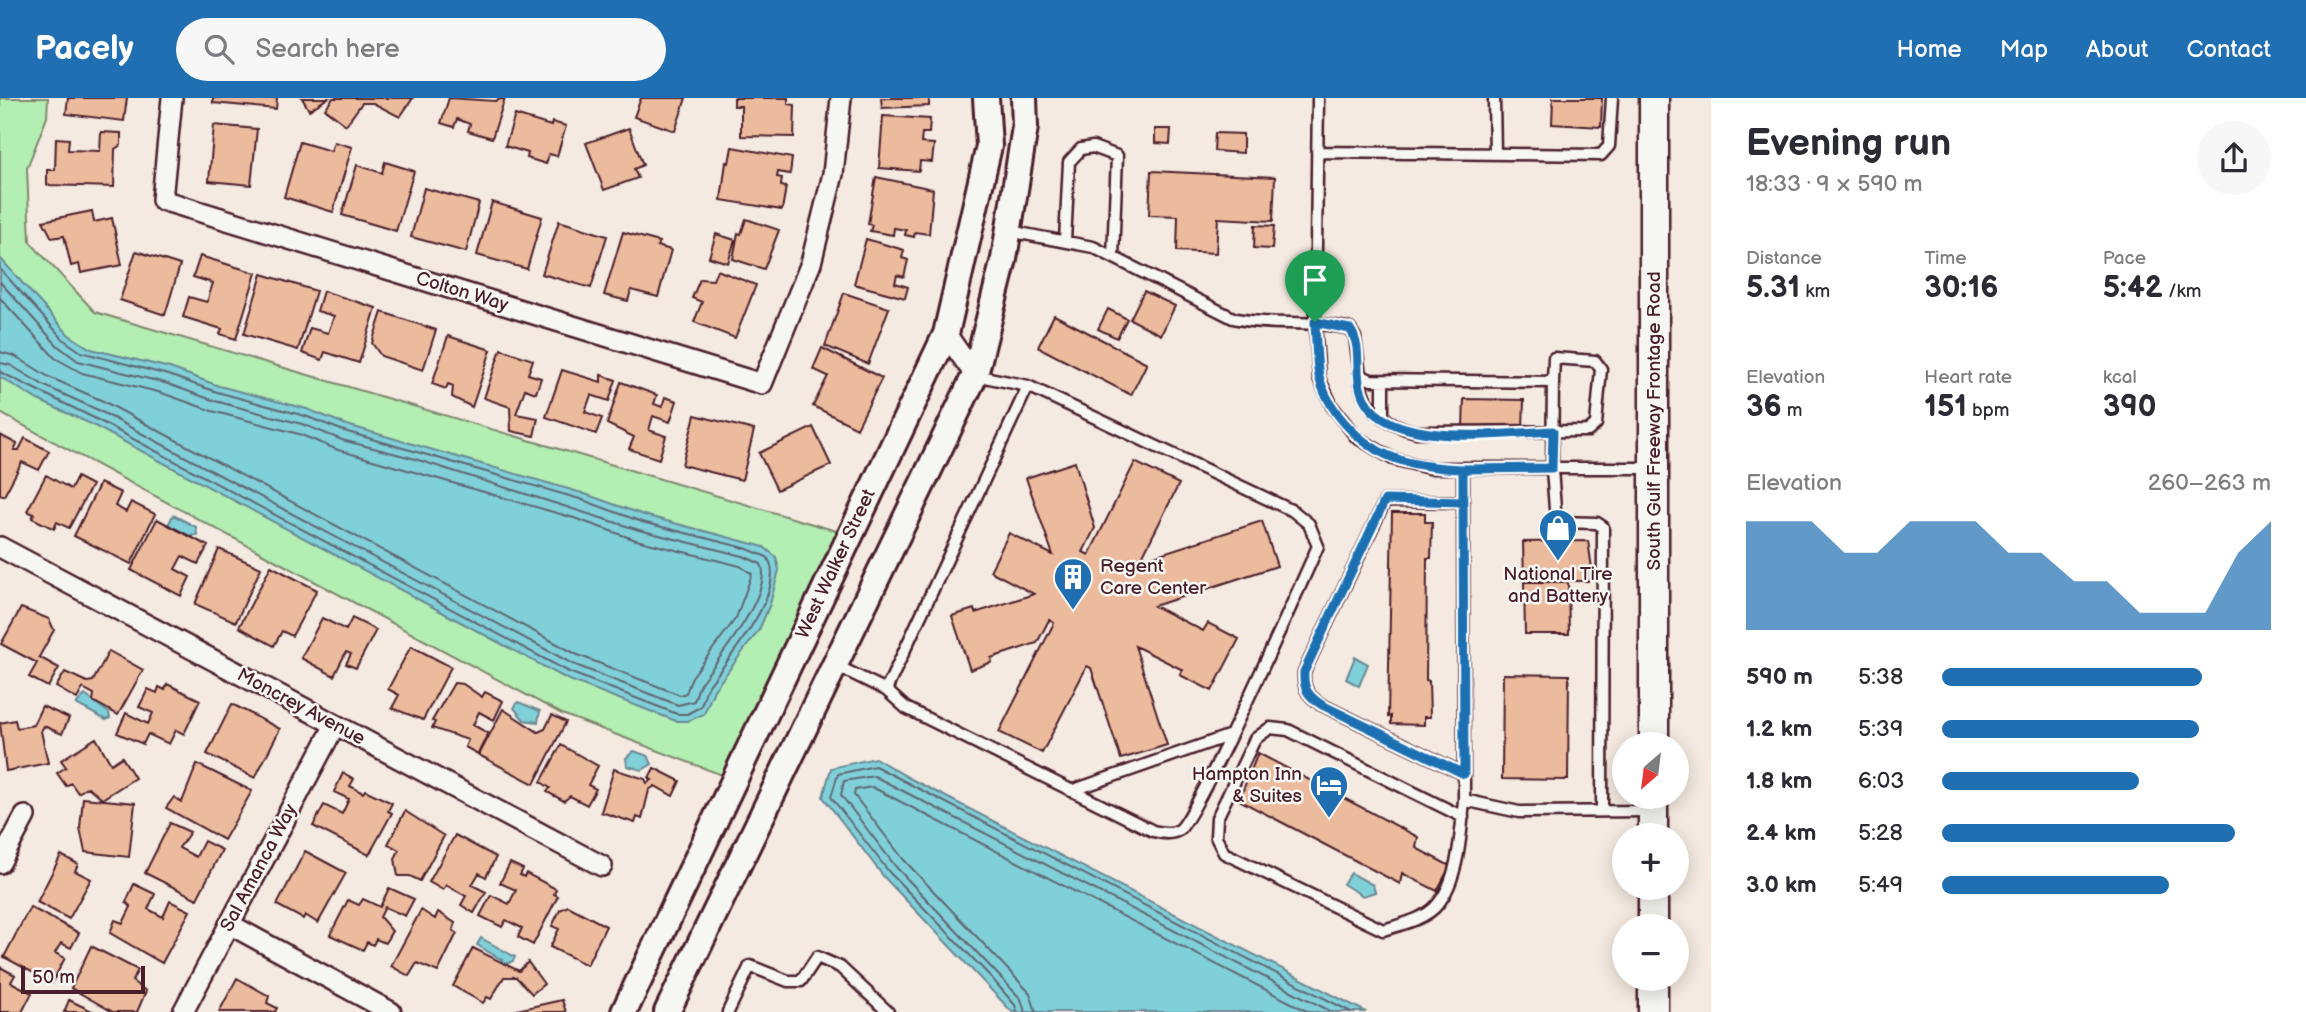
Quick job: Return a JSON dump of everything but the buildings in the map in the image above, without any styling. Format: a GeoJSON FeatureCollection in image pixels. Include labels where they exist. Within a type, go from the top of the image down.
{"type":"FeatureCollection","features":[{"type":"Feature","properties":{"kind":"main road","name":"South Gulf Freeway Frontage Road"},"geometry":{"type":"LineString","coordinates":[[1654,98],[1654,732]]}},
{"type":"Feature","properties":{"kind":"main road"},"geometry":{"type":"LineString","coordinates":[[1653,991],[1653,1012]]}},
{"type":"Feature","properties":{"kind":"street","name":"Colton Way"},"geometry":{"type":"LineString","coordinates":[[172,98],[162,200],[762,384],[811,263],[833,174],[841,98]]}},
{"type":"Feature","properties":{"kind":"street","name":"West Walker Street"},"geometry":{"type":"LineString","coordinates":[[624,1012],[946,334],[989,146],[986,98]]}},
{"type":"Feature","properties":{"kind":"street"},"geometry":{"type":"LineString","coordinates":[[667,1012],[975,375],[1009,230],[1025,127],[1024,98]]}},
{"type":"Feature","properties":{"kind":"street"},"geometry":{"type":"LineString","coordinates":[[946,334],[975,375]]}},
{"type":"Feature","properties":{"kind":"street","name":"Moncrey Avenue"},"geometry":{"type":"LineString","coordinates":[[0,547],[602,866]]}},
{"type":"Feature","properties":{"kind":"street","name":"Sal Amanca Way"},"geometry":{"type":"LineString","coordinates":[[183,1012],[335,724]]}},
{"type":"Feature","properties":{"kind":"street"},"geometry":{"type":"LineString","coordinates":[[0,863],[25,816]]}},
{"type":"Feature","properties":{"kind":"street"},"geometry":{"type":"LineString","coordinates":[[229,924],[391,1012]]}},
{"type":"Feature","properties":{"kind":"lane"},"geometry":{"type":"LineString","coordinates":[[1318,98],[1315,322],[1319,378],[1332,406],[1356,437],[1393,459],[1429,468],[1654,467]]}},
{"type":"Feature","properties":{"kind":"lane"},"geometry":{"type":"LineString","coordinates":[[1494,98],[1495,154]]}},
{"type":"Feature","properties":{"kind":"lane"},"geometry":{"type":"LineString","coordinates":[[1317,152],[1601,155],[1609,146],[1612,98]]}},
{"type":"Feature","properties":{"kind":"lane"},"geometry":{"type":"LineString","coordinates":[[1065,242],[1069,162],[1081,149],[1093,147],[1117,156],[1113,257]]}},
{"type":"Feature","properties":{"kind":"lane"},"geometry":{"type":"LineString","coordinates":[[1009,230],[1093,247],[1233,318],[1248,321],[1315,322],[1350,329],[1355,337],[1360,390],[1373,410],[1383,418],[1416,432],[1553,431],[1588,431],[1596,424],[1601,369],[1595,361],[1554,358],[1553,382],[1553,431],[1552,468],[1556,522],[1598,523],[1604,527],[1602,811]]}},
{"type":"Feature","properties":{"kind":"lane"},"geometry":{"type":"LineString","coordinates":[[835,664],[886,690],[906,708],[1153,831],[1166,834],[1179,830],[1186,822],[1228,736],[1318,546],[1309,524],[1293,511],[1027,386],[975,375]]}},
{"type":"Feature","properties":{"kind":"lane"},"geometry":{"type":"LineString","coordinates":[[1360,375],[1383,382],[1553,382]]}},
{"type":"Feature","properties":{"kind":"lane"},"geometry":{"type":"LineString","coordinates":[[1383,382],[1383,418]]}},
{"type":"Feature","properties":{"kind":"lane"},"geometry":{"type":"LineString","coordinates":[[886,690],[1027,386]]}},
{"type":"Feature","properties":{"kind":"lane"},"geometry":{"type":"LineString","coordinates":[[1463,469],[1463,817],[1456,866],[1437,906],[1405,924],[1383,930],[1224,853],[1216,837],[1217,817],[1249,750],[1255,739],[1270,728],[1288,730],[1463,817]]}},
{"type":"Feature","properties":{"kind":"lane"},"geometry":{"type":"LineString","coordinates":[[1463,502],[1385,500],[1304,672],[1304,685],[1310,698],[1322,705],[1464,774]]}},
{"type":"Feature","properties":{"kind":"lane"},"geometry":{"type":"LineString","coordinates":[[1071,791],[1228,736]]}},
{"type":"Feature","properties":{"kind":"lane"},"geometry":{"type":"LineString","coordinates":[[1464,800],[1519,812],[1602,811],[1653,814]]}},
{"type":"Feature","properties":{"kind":"lane"},"geometry":{"type":"LineString","coordinates":[[729,1012],[750,966],[788,981],[801,981],[817,957],[840,967],[888,1012]]}},
{"type":"Feature","properties":{"kind":"green space"},"geometry":{"type":"Polygon","coordinates":[[[0,98],[48,98],[47,117],[27,168],[30,242],[95,312],[843,533],[727,777],[562,714],[0,413],[0,98]]]}},
{"type":"Feature","properties":{"kind":"water"},"geometry":{"type":"Polygon","coordinates":[[[0,258],[69,335],[91,349],[170,368],[219,386],[307,409],[347,425],[582,493],[644,515],[764,547],[776,557],[779,570],[770,604],[759,630],[714,690],[704,714],[688,721],[676,721],[567,679],[91,424],[38,400],[0,377],[0,258]]]}},
{"type":"Feature","properties":{"kind":"water"},"geometry":{"type":"Polygon","coordinates":[[[173,515],[196,527],[197,535],[190,536],[168,525],[173,515]]]}},
{"type":"Feature","properties":{"kind":"water"},"geometry":{"type":"Polygon","coordinates":[[[1355,657],[1368,664],[1359,686],[1346,679],[1355,657]]]}},
{"type":"Feature","properties":{"kind":"water"},"geometry":{"type":"Polygon","coordinates":[[[85,695],[109,713],[110,718],[106,720],[76,704],[85,695]]]}},
{"type":"Feature","properties":{"kind":"water"},"geometry":{"type":"Polygon","coordinates":[[[518,702],[540,711],[538,722],[524,720],[514,708],[518,702]]]}},
{"type":"Feature","properties":{"kind":"water"},"geometry":{"type":"Polygon","coordinates":[[[634,751],[648,756],[652,764],[642,770],[627,766],[626,758],[634,751]]]}},
{"type":"Feature","properties":{"kind":"water"},"geometry":{"type":"Polygon","coordinates":[[[875,758],[911,779],[1366,1012],[1012,1012],[884,877],[823,797],[831,768],[875,758]]]}},
{"type":"Feature","properties":{"kind":"water"},"geometry":{"type":"Polygon","coordinates":[[[1351,873],[1373,885],[1375,892],[1363,896],[1343,884],[1351,873]]]}},
{"type":"Feature","properties":{"kind":"water"},"geometry":{"type":"Polygon","coordinates":[[[481,938],[515,957],[513,961],[504,965],[502,960],[477,945],[481,938]]]}},
{"type":"Feature","properties":{"kind":"place","name":"National Tire and Battery"},"geometry":{"type":"Point","coordinates":[1558,562]}},
{"type":"Feature","properties":{"kind":"place","name":"Regent Care Center"},"geometry":{"type":"Point","coordinates":[1073,611]}},
{"type":"Feature","properties":{"kind":"place","name":"Hampton Inn & Suites"},"geometry":{"type":"Point","coordinates":[1329,819]}},
{"type":"Feature","properties":{"kind":"route"},"geometry":{"type":"LineString","coordinates":[[1315,322],[1319,378],[1332,406],[1356,437],[1393,459],[1429,468],[1463,469],[1464,774],[1402,747],[1310,698],[1304,685],[1304,672],[1377,512],[1385,500],[1463,502],[1463,469],[1552,468],[1553,431],[1475,434],[1416,432],[1394,425],[1373,410],[1360,390],[1355,337],[1350,329],[1315,322]]}}]}
